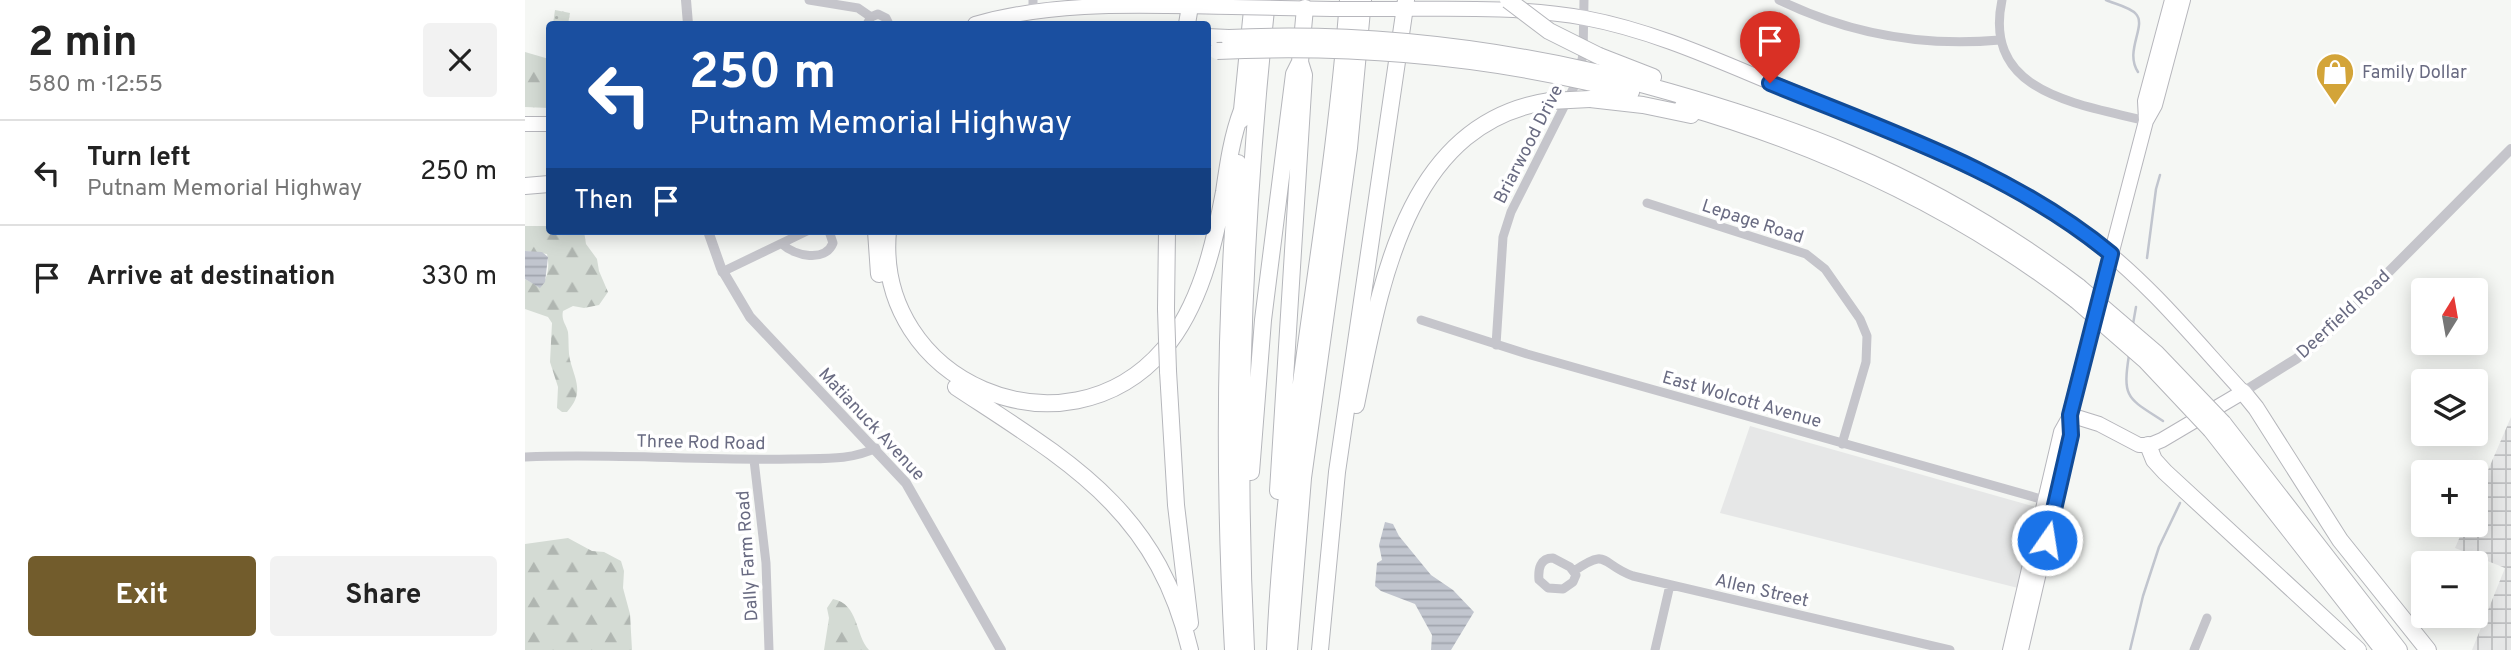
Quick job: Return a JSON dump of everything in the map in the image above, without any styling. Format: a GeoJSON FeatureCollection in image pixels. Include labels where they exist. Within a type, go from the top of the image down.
{"type":"FeatureCollection","features":[{"type":"Feature","properties":{"kind":"highway"},"geometry":{"type":"LineString","coordinates":[[1233,650],[1228,529],[1229,330],[1233,222],[1253,0]]}},
{"type":"Feature","properties":{"kind":"highway"},"geometry":{"type":"LineString","coordinates":[[1276,642],[1285,520],[1335,134],[1348,0]]}},
{"type":"Feature","properties":{"kind":"highway"},"geometry":{"type":"LineString","coordinates":[[1289,650],[1300,507],[1349,148],[1363,0]]}},
{"type":"Feature","properties":{"kind":"highway"},"geometry":{"type":"LineString","coordinates":[[1508,0],[1549,31],[1594,78]]}},
{"type":"Feature","properties":{"kind":"highway"},"geometry":{"type":"LineString","coordinates":[[1188,21],[1191,3]]}},
{"type":"Feature","properties":{"kind":"highway"},"geometry":{"type":"LineString","coordinates":[[1248,650],[1241,463],[1244,297],[1252,156],[1274,4]]}},
{"type":"Feature","properties":{"kind":"highway"},"geometry":{"type":"LineString","coordinates":[[1331,542],[1343,430],[1406,4]]}},
{"type":"Feature","properties":{"kind":"highway"},"geometry":{"type":"LineString","coordinates":[[1248,650],[1250,511],[1258,378],[1294,74],[1300,62],[1305,8]]}},
{"type":"Feature","properties":{"kind":"highway"},"geometry":{"type":"LineString","coordinates":[[1211,45],[1229,38],[1310,37],[1413,43],[1517,56],[1771,128],[1923,201],[2078,294],[2217,426],[2399,650]]}},
{"type":"Feature","properties":{"kind":"highway"},"geometry":{"type":"LineString","coordinates":[[1211,46],[1406,54],[1594,78],[1678,104],[1771,128]]}},
{"type":"Feature","properties":{"kind":"highway"},"geometry":{"type":"LineString","coordinates":[[1276,642],[1274,596],[1277,513],[1304,75],[1300,62]]}},
{"type":"Feature","properties":{"kind":"highway"},"geometry":{"type":"LineString","coordinates":[[1320,650],[1331,542],[1357,402],[1395,249],[1411,208],[1435,168],[1469,133],[1503,113],[1550,101],[1594,78]]}},
{"type":"Feature","properties":{"kind":"highway"},"geometry":{"type":"LineString","coordinates":[[888,235],[888,267],[898,303],[918,339],[946,369],[978,388],[1021,401],[1058,402],[1095,394],[1121,383],[1148,364],[1172,339],[1187,314],[1212,248],[1232,143],[1242,110]]}},
{"type":"Feature","properties":{"kind":"highway"},"geometry":{"type":"LineString","coordinates":[[525,186],[546,184]]}},
{"type":"Feature","properties":{"kind":"highway"},"geometry":{"type":"LineString","coordinates":[[525,195],[546,194]]}},
{"type":"Feature","properties":{"kind":"highway"},"geometry":{"type":"LineString","coordinates":[[876,235],[882,288],[893,317],[910,345],[947,381],[1069,462],[1112,500],[1137,530],[1163,573],[1192,650]]}},
{"type":"Feature","properties":{"kind":"highway"},"geometry":{"type":"LineString","coordinates":[[1167,235],[1168,371],[1176,505],[1192,650]]}},
{"type":"Feature","properties":{"kind":"highway"},"geometry":{"type":"LineString","coordinates":[[2243,392],[2253,403],[2340,540],[2428,650]]}},
{"type":"Feature","properties":{"kind":"highway"},"geometry":{"type":"LineString","coordinates":[[2217,426],[2383,650]]}},
{"type":"Feature","properties":{"kind":"highway"},"geometry":{"type":"LineString","coordinates":[[2148,445],[2154,460],[2165,472],[2358,650]]}},
{"type":"Feature","properties":{"kind":"main road"},"geometry":{"type":"LineString","coordinates":[[2021,650],[2061,432],[2070,415],[2146,121],[2155,105],[2172,0]]}},
{"type":"Feature","properties":{"kind":"main road"},"geometry":{"type":"LineString","coordinates":[[2163,57],[2183,0]]}},
{"type":"Feature","properties":{"kind":"main road"},"geometry":{"type":"LineString","coordinates":[[984,21],[1033,5],[1191,3],[1232,7],[1274,4],[1305,8],[1380,9],[1406,4],[1516,10],[1584,18],[1665,40],[1958,161],[2036,202],[2111,254],[2169,309],[2243,392]]}},
{"type":"Feature","properties":{"kind":"main road"},"geometry":{"type":"LineString","coordinates":[[525,124],[546,124]]}},
{"type":"Feature","properties":{"kind":"main road","name":"Deerfield Road"},"geometry":{"type":"LineString","coordinates":[[2148,445],[2162,440],[2243,392]]}},
{"type":"Feature","properties":{"kind":"main road"},"geometry":{"type":"LineString","coordinates":[[2070,415],[2099,424],[2136,443],[2148,445]]}},
{"type":"Feature","properties":{"kind":"main road"},"geometry":{"type":"LineString","coordinates":[[2010,650],[2038,553]]}},
{"type":"Feature","properties":{"kind":"street"},"geometry":{"type":"LineString","coordinates":[[686,0],[688,21]]}},
{"type":"Feature","properties":{"kind":"street"},"geometry":{"type":"LineString","coordinates":[[809,0],[857,8],[869,21],[883,15],[887,21]]}},
{"type":"Feature","properties":{"kind":"street","name":"Briarwood Drive"},"geometry":{"type":"LineString","coordinates":[[1496,345],[1501,250],[1507,224],[1577,82],[1583,55],[1584,0]]}},
{"type":"Feature","properties":{"kind":"street"},"geometry":{"type":"LineString","coordinates":[[1779,0],[1836,24],[1880,36],[1967,43],[2000,40]]}},
{"type":"Feature","properties":{"kind":"street"},"geometry":{"type":"LineString","coordinates":[[2002,0],[1999,16],[2000,40],[2018,72],[2033,86],[2051,96],[2146,121]]}},
{"type":"Feature","properties":{"kind":"street","name":"Deerfield Road"},"geometry":{"type":"LineString","coordinates":[[2243,392],[2321,340],[2511,149]]}},
{"type":"Feature","properties":{"kind":"street","name":"Lepage Road"},"geometry":{"type":"LineString","coordinates":[[1647,203],[1806,254],[1825,270],[1860,319],[1865,328],[1868,345],[1842,444]]}},
{"type":"Feature","properties":{"kind":"street","name":"Matianuck Avenue"},"geometry":{"type":"LineString","coordinates":[[709,235],[722,272],[740,304],[762,332],[876,449],[912,492],[1001,650]]}},
{"type":"Feature","properties":{"kind":"street"},"geometry":{"type":"LineString","coordinates":[[722,272],[799,235]]}},
{"type":"Feature","properties":{"kind":"street"},"geometry":{"type":"LineString","coordinates":[[782,244],[799,253],[824,253],[833,243],[830,235]]}},
{"type":"Feature","properties":{"kind":"street","name":"East Wolcott Avenue"},"geometry":{"type":"LineString","coordinates":[[1421,320],[1496,345],[2050,501]]}},
{"type":"Feature","properties":{"kind":"street","name":"Three Rod Road"},"geometry":{"type":"LineString","coordinates":[[525,457],[583,455],[754,460],[843,457],[862,455],[876,449]]}},
{"type":"Feature","properties":{"kind":"street","name":"Dally Farm Road"},"geometry":{"type":"LineString","coordinates":[[754,460],[766,563],[769,650]]}},
{"type":"Feature","properties":{"kind":"street","name":"Allen Street"},"geometry":{"type":"LineString","coordinates":[[1574,571],[1591,559],[1599,558],[1627,574],[1950,650]]}},
{"type":"Feature","properties":{"kind":"street"},"geometry":{"type":"LineString","coordinates":[[1655,650],[1670,585]]}},
{"type":"Feature","properties":{"kind":"street"},"geometry":{"type":"LineString","coordinates":[[2194,650],[2207,618]]}},
{"type":"Feature","properties":{"kind":"shaded area"},"geometry":{"type":"Polygon","coordinates":[[[525,251],[542,252],[548,257],[545,282],[540,288],[525,279],[525,251]]]}},
{"type":"Feature","properties":{"kind":"shaded area"},"geometry":{"type":"Polygon","coordinates":[[[2511,417],[2511,650],[2472,650],[2481,628],[2488,628],[2488,610],[2505,568],[2488,561],[2488,551],[2462,551],[2455,548],[2460,537],[2488,537],[2488,470],[2511,417]]]}},
{"type":"Feature","properties":{"kind":"shaded area"},"geometry":{"type":"Polygon","coordinates":[[[1750,426],[2036,507],[2018,588],[1720,513],[1750,426]]]}},
{"type":"Feature","properties":{"kind":"shaded area"},"geometry":{"type":"Polygon","coordinates":[[[1385,522],[1393,524],[1399,536],[1431,575],[1453,590],[1474,612],[1451,650],[1431,650],[1432,635],[1415,604],[1375,586],[1377,563],[1382,560],[1379,545],[1385,522]]]}},
{"type":"Feature","properties":{"kind":"green space"},"geometry":{"type":"Polygon","coordinates":[[[555,10],[570,13],[569,21],[553,21],[555,10]]]}},
{"type":"Feature","properties":{"kind":"green space"},"geometry":{"type":"Polygon","coordinates":[[[525,52],[546,58],[546,108],[525,107],[525,52]]]}},
{"type":"Feature","properties":{"kind":"green space"},"geometry":{"type":"Polygon","coordinates":[[[525,226],[546,226],[546,235],[585,235],[586,244],[597,259],[608,292],[599,305],[584,308],[573,306],[563,311],[577,387],[575,399],[567,412],[557,408],[558,387],[550,362],[552,323],[548,317],[525,309],[525,279],[539,287],[542,284],[547,272],[547,254],[525,251],[525,226]]]}},
{"type":"Feature","properties":{"kind":"green space"},"geometry":{"type":"Polygon","coordinates":[[[568,538],[592,551],[604,552],[621,561],[624,571],[623,588],[630,614],[632,650],[525,650],[525,544],[568,538]]]}},
{"type":"Feature","properties":{"kind":"green space"},"geometry":{"type":"Polygon","coordinates":[[[833,599],[848,607],[869,650],[824,650],[829,618],[827,608],[833,599]]]}},
{"type":"Feature","properties":{"kind":"waterway"},"geometry":{"type":"LineString","coordinates":[[2106,0],[2130,9],[2139,19],[2133,56],[2138,72]]}},
{"type":"Feature","properties":{"kind":"waterway"},"geometry":{"type":"LineString","coordinates":[[2147,258],[2160,175]]}},
{"type":"Feature","properties":{"kind":"waterway"},"geometry":{"type":"LineString","coordinates":[[2133,324],[2136,307]]}},
{"type":"Feature","properties":{"kind":"waterway"},"geometry":{"type":"LineString","coordinates":[[2129,355],[2126,381],[2130,396],[2163,421]]}},
{"type":"Feature","properties":{"kind":"waterway"},"geometry":{"type":"LineString","coordinates":[[2130,650],[2143,596],[2159,547],[2180,503]]}},
{"type":"Feature","properties":{"kind":"place","name":"Family Dollar"},"geometry":{"type":"Point","coordinates":[2335,106]}},
{"type":"Feature","properties":{"kind":"route"},"geometry":{"type":"LineString","coordinates":[[1770,83],[1981,171],[2052,212],[2111,254],[2070,415],[2071,435],[2047,540]]}}]}
